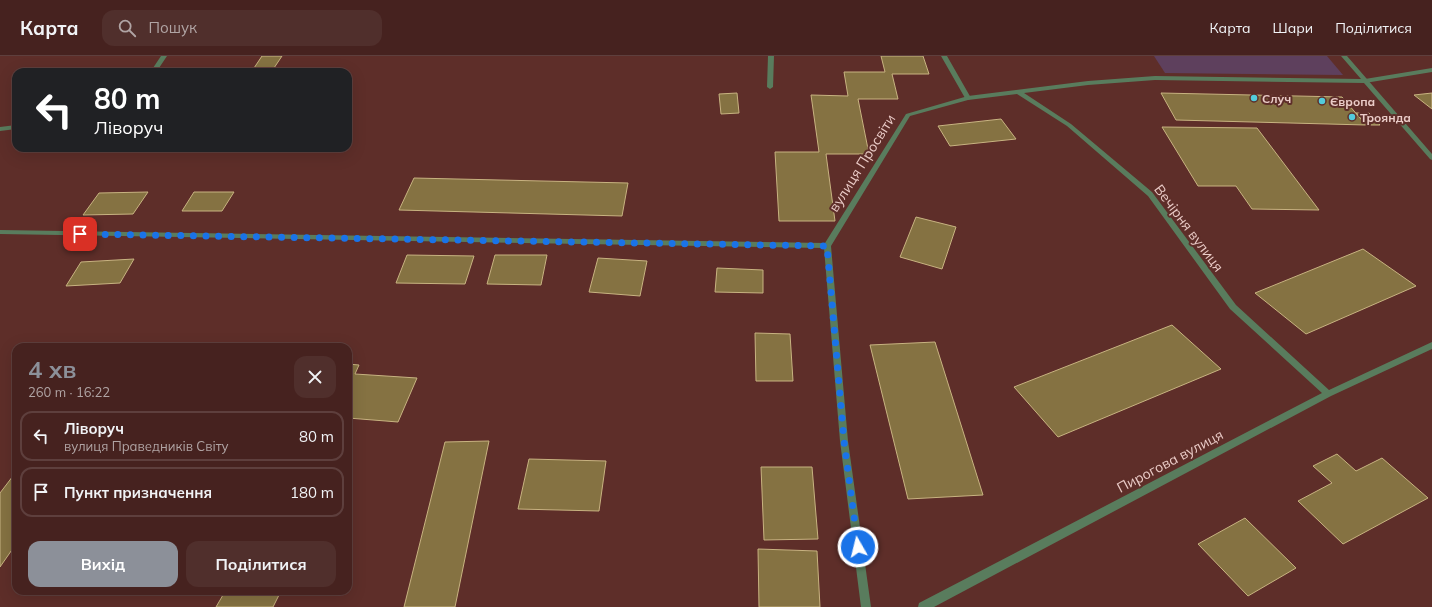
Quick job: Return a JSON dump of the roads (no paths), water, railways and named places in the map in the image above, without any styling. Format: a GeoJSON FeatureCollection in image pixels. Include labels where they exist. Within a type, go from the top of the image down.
{"type":"FeatureCollection","features":[{"type":"Feature","properties":{"kind":"street"},"geometry":{"type":"LineString","coordinates":[[156,68],[164,56]]}},
{"type":"Feature","properties":{"kind":"street"},"geometry":{"type":"LineString","coordinates":[[770,87],[771,56]]}},
{"type":"Feature","properties":{"kind":"street"},"geometry":{"type":"LineString","coordinates":[[944,56],[968,98]]}},
{"type":"Feature","properties":{"kind":"street"},"geometry":{"type":"LineString","coordinates":[[1344,56],[1432,158]]}},
{"type":"Feature","properties":{"kind":"street","name":"вулиця Просвіти"},"geometry":{"type":"LineString","coordinates":[[827,246],[908,115],[968,98],[1088,83],[1155,78],[1365,81],[1432,70]]}},
{"type":"Feature","properties":{"kind":"street","name":"Вечірня вулиця"},"geometry":{"type":"LineString","coordinates":[[1017,91],[1069,125],[1150,194],[1233,307],[1328,394]]}},
{"type":"Feature","properties":{"kind":"street"},"geometry":{"type":"LineString","coordinates":[[0,129],[12,128]]}},
{"type":"Feature","properties":{"kind":"street"},"geometry":{"type":"LineString","coordinates":[[0,232],[827,246],[844,441],[866,607]]}},
{"type":"Feature","properties":{"kind":"street","name":"Пирогова вулиця"},"geometry":{"type":"LineString","coordinates":[[924,607],[1328,394],[1432,345]]}},
{"type":"Feature","properties":{"kind":"place","name":"Случ"},"geometry":{"type":"Point","coordinates":[1254,98]}},
{"type":"Feature","properties":{"kind":"place","name":"Європа"},"geometry":{"type":"Point","coordinates":[1322,101]}},
{"type":"Feature","properties":{"kind":"place","name":"Троянда"},"geometry":{"type":"Point","coordinates":[1352,117]}}]}
